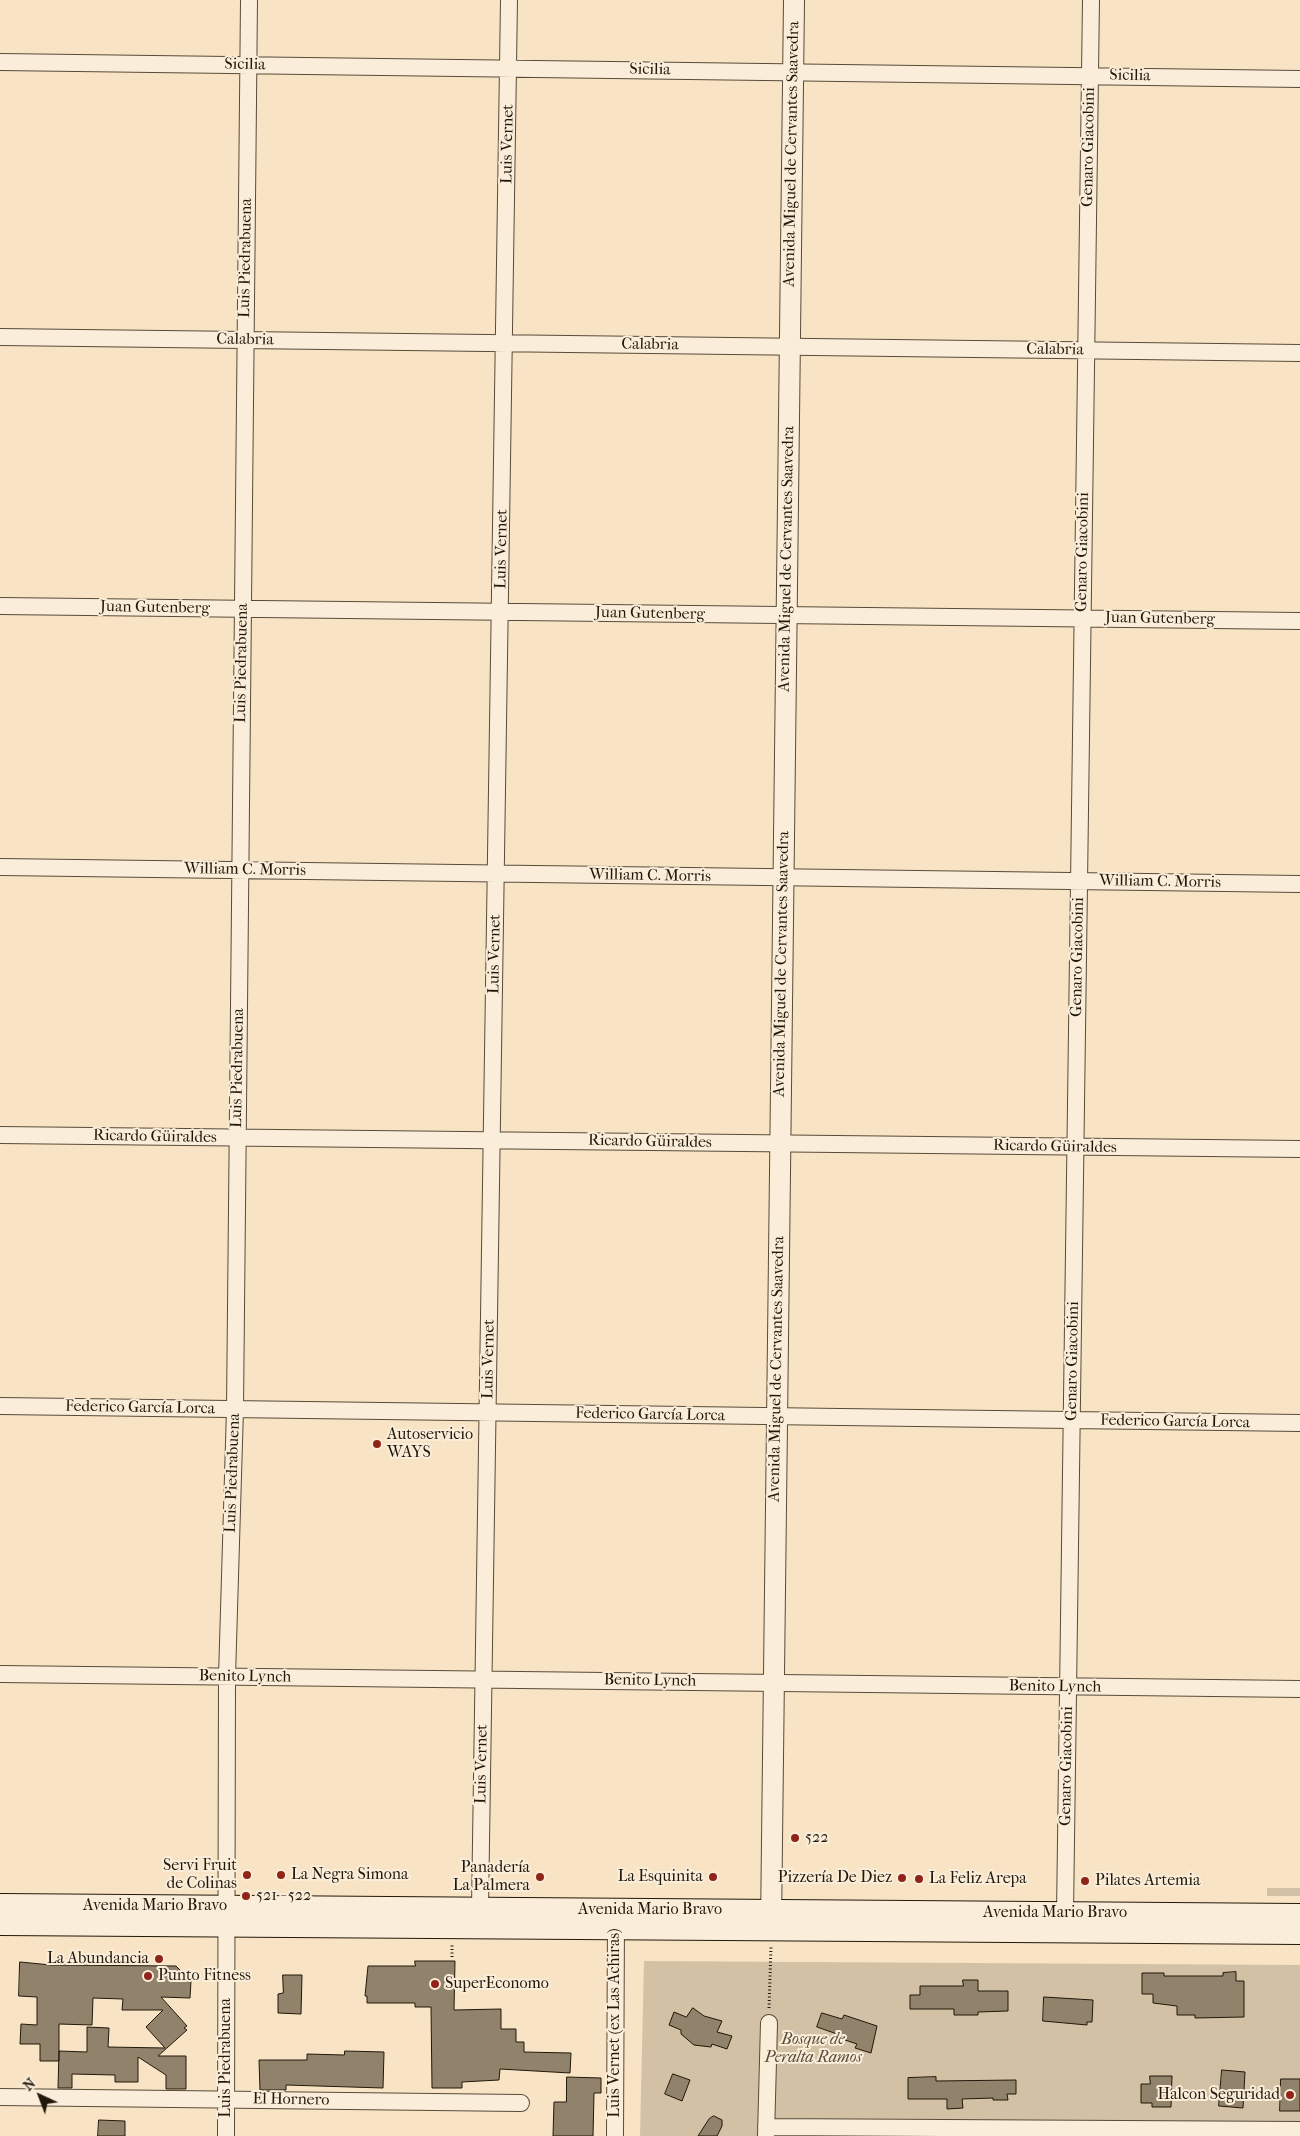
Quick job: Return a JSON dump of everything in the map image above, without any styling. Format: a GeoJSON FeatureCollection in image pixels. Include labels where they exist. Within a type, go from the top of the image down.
{"type":"FeatureCollection","features":[{"type":"Feature","properties":{"kind":"main road","name":"Avenida Mario Bravo"},"geometry":{"type":"LineString","coordinates":[[0,1905],[225,1916],[771,1920],[1300,1933]]}},
{"type":"Feature","properties":{"kind":"main road","name":"Avenida Mario Bravo"},"geometry":{"type":"LineString","coordinates":[[0,1924],[480,1908],[616,1919]]}},
{"type":"Feature","properties":{"kind":"main road","name":"Avenida Mario Bravo"},"geometry":{"type":"LineString","coordinates":[[771,1920],[1065,1913],[1300,1915]]}},
{"type":"Feature","properties":{"kind":"street","name":"Luis Piedrabuena"},"geometry":{"type":"LineString","coordinates":[[226,2136],[227,1677],[235,1409],[249,0]]}},
{"type":"Feature","properties":{"kind":"street","name":"Luis Vernet"},"geometry":{"type":"LineString","coordinates":[[480,1908],[509,0]]}},
{"type":"Feature","properties":{"kind":"street","name":"Avenida Miguel de Cervantes Saavedra"},"geometry":{"type":"LineString","coordinates":[[771,1920],[794,0]]}},
{"type":"Feature","properties":{"kind":"street","name":"Genaro Giacobini"},"geometry":{"type":"LineString","coordinates":[[1065,1913],[1091,0]]}},
{"type":"Feature","properties":{"kind":"street","name":"Sicilia"},"geometry":{"type":"LineString","coordinates":[[0,62],[1300,78]]}},
{"type":"Feature","properties":{"kind":"street","name":"Calabria"},"geometry":{"type":"LineString","coordinates":[[0,337],[1300,353]]}},
{"type":"Feature","properties":{"kind":"street","name":"Juan Gutenberg"},"geometry":{"type":"LineString","coordinates":[[0,606],[1300,621]]}},
{"type":"Feature","properties":{"kind":"street","name":"William C. Morris"},"geometry":{"type":"LineString","coordinates":[[0,867],[1300,884]]}},
{"type":"Feature","properties":{"kind":"street","name":"Ricardo Güiraldes"},"geometry":{"type":"LineString","coordinates":[[0,1135],[1300,1149]]}},
{"type":"Feature","properties":{"kind":"street","name":"Federico García Lorca"},"geometry":{"type":"LineString","coordinates":[[0,1406],[1300,1423]]}},
{"type":"Feature","properties":{"kind":"street","name":"Benito Lynch"},"geometry":{"type":"LineString","coordinates":[[0,1674],[1300,1689]]}},
{"type":"Feature","properties":{"kind":"street","name":"Luis Vernet (ex Las Achiras)"},"geometry":{"type":"LineString","coordinates":[[614,2136],[616,1919]]}},
{"type":"Feature","properties":{"kind":"street"},"geometry":{"type":"LineString","coordinates":[[769,2023],[766,2132],[1300,2130]]}},
{"type":"Feature","properties":{"kind":"street","name":"El Hornero"},"geometry":{"type":"LineString","coordinates":[[0,2097],[521,2103]]}},
{"type":"Feature","properties":{"kind":"path"},"geometry":{"type":"LineString","coordinates":[[769,2023],[771,1920]]}},
{"type":"Feature","properties":{"kind":"green space"},"geometry":{"type":"Polygon","coordinates":[[[1267,1888],[1300,1888],[1300,1896],[1267,1896],[1267,1888]]]}},
{"type":"Feature","properties":{"kind":"green space","name":"Bosque de Peralta Ramos"},"geometry":{"type":"Polygon","coordinates":[[[644,1961],[1300,1965],[1300,2136],[640,2136],[644,1961]]]}},
{"type":"Feature","properties":{"kind":"building"},"geometry":{"type":"Polygon","coordinates":[[[415,1961],[455,1961],[454,2010],[501,2009],[501,2029],[516,2029],[516,2042],[524,2042],[524,2052],[571,2053],[570,2073],[500,2069],[499,2080],[462,2082],[462,2088],[432,2088],[431,2007],[415,2007],[415,2003],[367,2003],[367,1996],[365,1996],[368,1966],[415,1966],[415,1961]]]}},
{"type":"Feature","properties":{"kind":"building"},"geometry":{"type":"Polygon","coordinates":[[[20,1962],[51,1965],[176,1966],[191,1981],[190,1998],[161,1997],[187,2026],[184,2028],[187,2030],[158,2056],[186,2056],[186,2089],[166,2089],[166,2075],[138,2057],[138,2082],[115,2082],[115,2075],[72,2074],[72,2088],[58,2088],[59,2061],[40,2061],[40,2044],[20,2044],[21,2024],[37,2025],[37,1997],[19,1996],[20,1962]],[[93,1998],[92,2025],[59,2024],[59,2051],[87,2052],[87,2027],[109,2028],[108,2047],[165,2048],[146,2027],[163,2010],[122,2010],[123,1999],[93,1998]]]}},
{"type":"Feature","properties":{"kind":"building"},"geometry":{"type":"Polygon","coordinates":[[[1236,1972],[1236,1981],[1244,1981],[1244,2017],[1195,2018],[1195,2015],[1177,2015],[1177,2006],[1153,2003],[1153,1994],[1142,1994],[1142,1973],[1164,1973],[1164,1976],[1223,1976],[1223,1973],[1236,1972]]]}},
{"type":"Feature","properties":{"kind":"building"},"geometry":{"type":"Polygon","coordinates":[[[283,1975],[302,1975],[301,2014],[278,2013],[278,1994],[283,1993],[283,1975]]]}},
{"type":"Feature","properties":{"kind":"building"},"geometry":{"type":"Polygon","coordinates":[[[963,1980],[978,1980],[978,1991],[1008,1991],[1008,2011],[978,2012],[978,2015],[954,2015],[954,2009],[910,2009],[910,1995],[920,1995],[920,1986],[963,1986],[963,1980]]]}},
{"type":"Feature","properties":{"kind":"building"},"geometry":{"type":"Polygon","coordinates":[[[1044,1997],[1093,2000],[1092,2022],[1087,2022],[1087,2025],[1043,2021],[1044,1997]]]}},
{"type":"Feature","properties":{"kind":"building"},"geometry":{"type":"Polygon","coordinates":[[[693,2008],[704,2016],[722,2021],[717,2032],[732,2036],[727,2049],[712,2044],[711,2047],[694,2045],[681,2034],[681,2030],[669,2025],[674,2012],[686,2017],[693,2008]]]}},
{"type":"Feature","properties":{"kind":"building"},"geometry":{"type":"Polygon","coordinates":[[[822,2013],[842,2019],[844,2015],[877,2026],[871,2053],[855,2048],[857,2044],[836,2037],[837,2034],[817,2027],[822,2013]]]}},
{"type":"Feature","properties":{"kind":"building"},"geometry":{"type":"Polygon","coordinates":[[[345,2051],[384,2052],[383,2088],[286,2085],[286,2090],[260,2090],[259,2060],[307,2060],[307,2054],[344,2055],[345,2051]]]}},
{"type":"Feature","properties":{"kind":"building"},"geometry":{"type":"Polygon","coordinates":[[[1222,2070],[1245,2072],[1243,2108],[1219,2106],[1222,2070]]]}},
{"type":"Feature","properties":{"kind":"building"},"geometry":{"type":"Polygon","coordinates":[[[673,2074],[690,2080],[682,2101],[665,2094],[673,2074]]]}},
{"type":"Feature","properties":{"kind":"building"},"geometry":{"type":"Polygon","coordinates":[[[1150,2076],[1172,2076],[1171,2107],[1152,2107],[1152,2103],[1141,2103],[1141,2084],[1150,2084],[1150,2076]]]}},
{"type":"Feature","properties":{"kind":"building"},"geometry":{"type":"Polygon","coordinates":[[[567,2077],[601,2078],[601,2093],[594,2093],[593,2136],[553,2136],[554,2102],[566,2102],[567,2077]]]}},
{"type":"Feature","properties":{"kind":"building"},"geometry":{"type":"Polygon","coordinates":[[[936,2077],[936,2081],[1016,2080],[1016,2094],[1007,2094],[1008,2100],[993,2100],[993,2098],[962,2099],[963,2108],[947,2109],[947,2099],[908,2099],[908,2078],[936,2077]]]}},
{"type":"Feature","properties":{"kind":"building","name":"Halcon Seguridad"},"geometry":{"type":"Polygon","coordinates":[[[1281,2079],[1300,2079],[1300,2111],[1280,2111],[1281,2079]]]}},
{"type":"Feature","properties":{"kind":"building"},"geometry":{"type":"Polygon","coordinates":[[[714,2116],[722,2120],[722,2126],[717,2136],[698,2136],[709,2119],[714,2116]]]}},
{"type":"Feature","properties":{"kind":"building"},"geometry":{"type":"Polygon","coordinates":[[[99,2120],[125,2121],[125,2136],[98,2136],[99,2120]]]}},
{"type":"Feature","properties":{"kind":"place","name":"Autoservicio WAYS"},"geometry":{"type":"Point","coordinates":[377,1444]}},
{"type":"Feature","properties":{"kind":"place","name":"522"},"geometry":{"type":"Point","coordinates":[795,1838]}},
{"type":"Feature","properties":{"kind":"place","name":"Servi Fruit de Colinas"},"geometry":{"type":"Point","coordinates":[247,1875]}},
{"type":"Feature","properties":{"kind":"place","name":"La Negra Simona"},"geometry":{"type":"Point","coordinates":[281,1875]}},
{"type":"Feature","properties":{"kind":"place","name":"Panadería La Palmera"},"geometry":{"type":"Point","coordinates":[540,1877]}},
{"type":"Feature","properties":{"kind":"place","name":"La Esquinita"},"geometry":{"type":"Point","coordinates":[713,1877]}},
{"type":"Feature","properties":{"kind":"place","name":"Pizzería De Diez"},"geometry":{"type":"Point","coordinates":[902,1878]}},
{"type":"Feature","properties":{"kind":"place","name":"La Feliz Arepa"},"geometry":{"type":"Point","coordinates":[919,1879]}},
{"type":"Feature","properties":{"kind":"place","name":"Pilates Artemia"},"geometry":{"type":"Point","coordinates":[1085,1881]}},
{"type":"Feature","properties":{"kind":"place","name":"521 - 522"},"geometry":{"type":"Point","coordinates":[246,1896]}},
{"type":"Feature","properties":{"kind":"place","name":"La Abundancia"},"geometry":{"type":"Point","coordinates":[159,1959]}},
{"type":"Feature","properties":{"kind":"place","name":"Punto Fitness"},"geometry":{"type":"Point","coordinates":[148,1976]}},
{"type":"Feature","properties":{"kind":"place","name":"SuperEconomo"},"geometry":{"type":"Point","coordinates":[435,1984]}},
{"type":"Feature","properties":{"kind":"place","name":"Halcon Seguridad"},"geometry":{"type":"Point","coordinates":[1290,2095]}}]}
